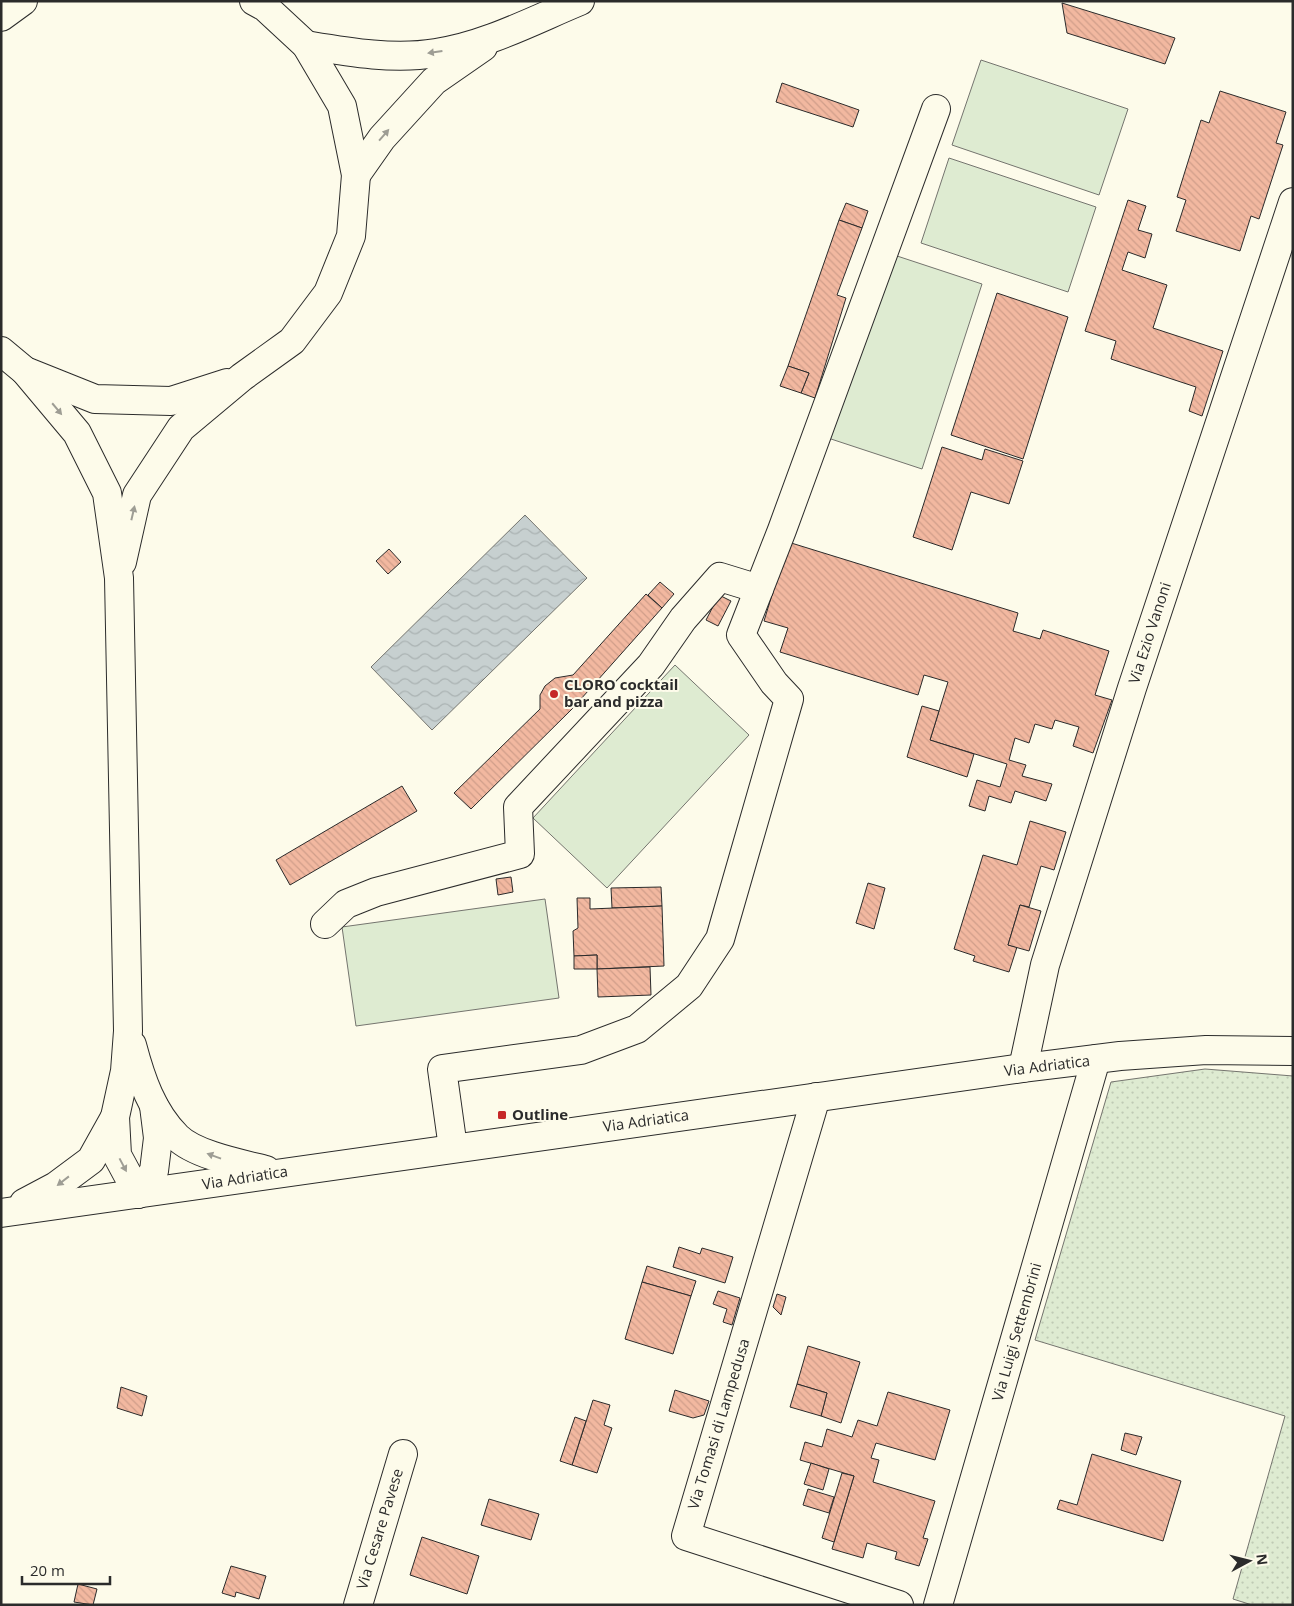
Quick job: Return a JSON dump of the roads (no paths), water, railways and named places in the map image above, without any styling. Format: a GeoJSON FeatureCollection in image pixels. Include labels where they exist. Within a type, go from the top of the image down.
{"type":"FeatureCollection","features":[{"type":"Feature","properties":{"kind":"street"},"geometry":{"type":"LineString","coordinates":[[119,578],[137,495],[181,428],[242,377],[292,341],[328,292],[351,236],[356,175],[342,106],[306,46],[265,7],[254,1]]}},
{"type":"Feature","properties":{"kind":"street"},"geometry":{"type":"LineString","coordinates":[[306,46],[370,55],[436,53],[499,36],[580,1]]}},
{"type":"Feature","properties":{"kind":"street"},"geometry":{"type":"LineString","coordinates":[[356,175],[382,138],[434,81],[499,36]]}},
{"type":"Feature","properties":{"kind":"street"},"geometry":{"type":"LineString","coordinates":[[453,1148],[442,1068],[581,1050],[637,1028],[689,986],[720,939],[789,699],[774,683],[741,635],[936,109]]}},
{"type":"Feature","properties":{"kind":"street","name":"Via Ezio Vanoni"},"geometry":{"type":"LineString","coordinates":[[1023,1068],[1051,947],[1136,678],[1293,202]]}},
{"type":"Feature","properties":{"kind":"street"},"geometry":{"type":"LineString","coordinates":[[1,351],[26,371],[77,433],[107,493],[119,578],[128,1031],[124,1071],[115,1117],[117,1155],[138,1194],[154,1171],[158,1138],[154,1106]]}},
{"type":"Feature","properties":{"kind":"street"},"geometry":{"type":"LineString","coordinates":[[26,371],[95,399],[171,401],[242,377]]}},
{"type":"Feature","properties":{"kind":"street"},"geometry":{"type":"LineString","coordinates":[[324,924],[346,904],[376,892],[520,854],[518,807],[651,665],[683,619],[720,577],[759,589]]}},
{"type":"Feature","properties":{"kind":"street"},"geometry":{"type":"LineString","coordinates":[[128,1031],[140,1077],[154,1106],[178,1138],[212,1156],[278,1173]]}},
{"type":"Feature","properties":{"kind":"street","name":"Via Adriatica"},"geometry":{"type":"LineString","coordinates":[[3,1213],[1023,1068],[1096,1059],[1206,1050],[1293,1051]]}},
{"type":"Feature","properties":{"kind":"street","name":"Via Luigi Settembrini"},"geometry":{"type":"LineString","coordinates":[[938,1605],[1096,1059]]}},
{"type":"Feature","properties":{"kind":"street","name":"Via Tomasi di Lampedusa"},"geometry":{"type":"LineString","coordinates":[[816,1097],[686,1536],[899,1605]]}},
{"type":"Feature","properties":{"kind":"street"},"geometry":{"type":"LineString","coordinates":[[3,1213],[56,1186],[91,1160],[115,1117]]}},
{"type":"Feature","properties":{"kind":"street","name":"Via Cesare Pavese"},"geometry":{"type":"LineString","coordinates":[[358,1605],[403,1454]]}},
{"type":"Feature","properties":{"kind":"water"},"geometry":{"type":"Polygon","coordinates":[[[525,515],[587,578],[432,730],[371,667],[525,515]]]}},
{"type":"Feature","properties":{"kind":"place","name":"CLORO cocktail bar and pizza"},"geometry":{"type":"Point","coordinates":[554,694]}},
{"type":"Feature","properties":{"kind":"place","name":"Outline"},"geometry":{"type":"Point","coordinates":[502,1115]}}]}
